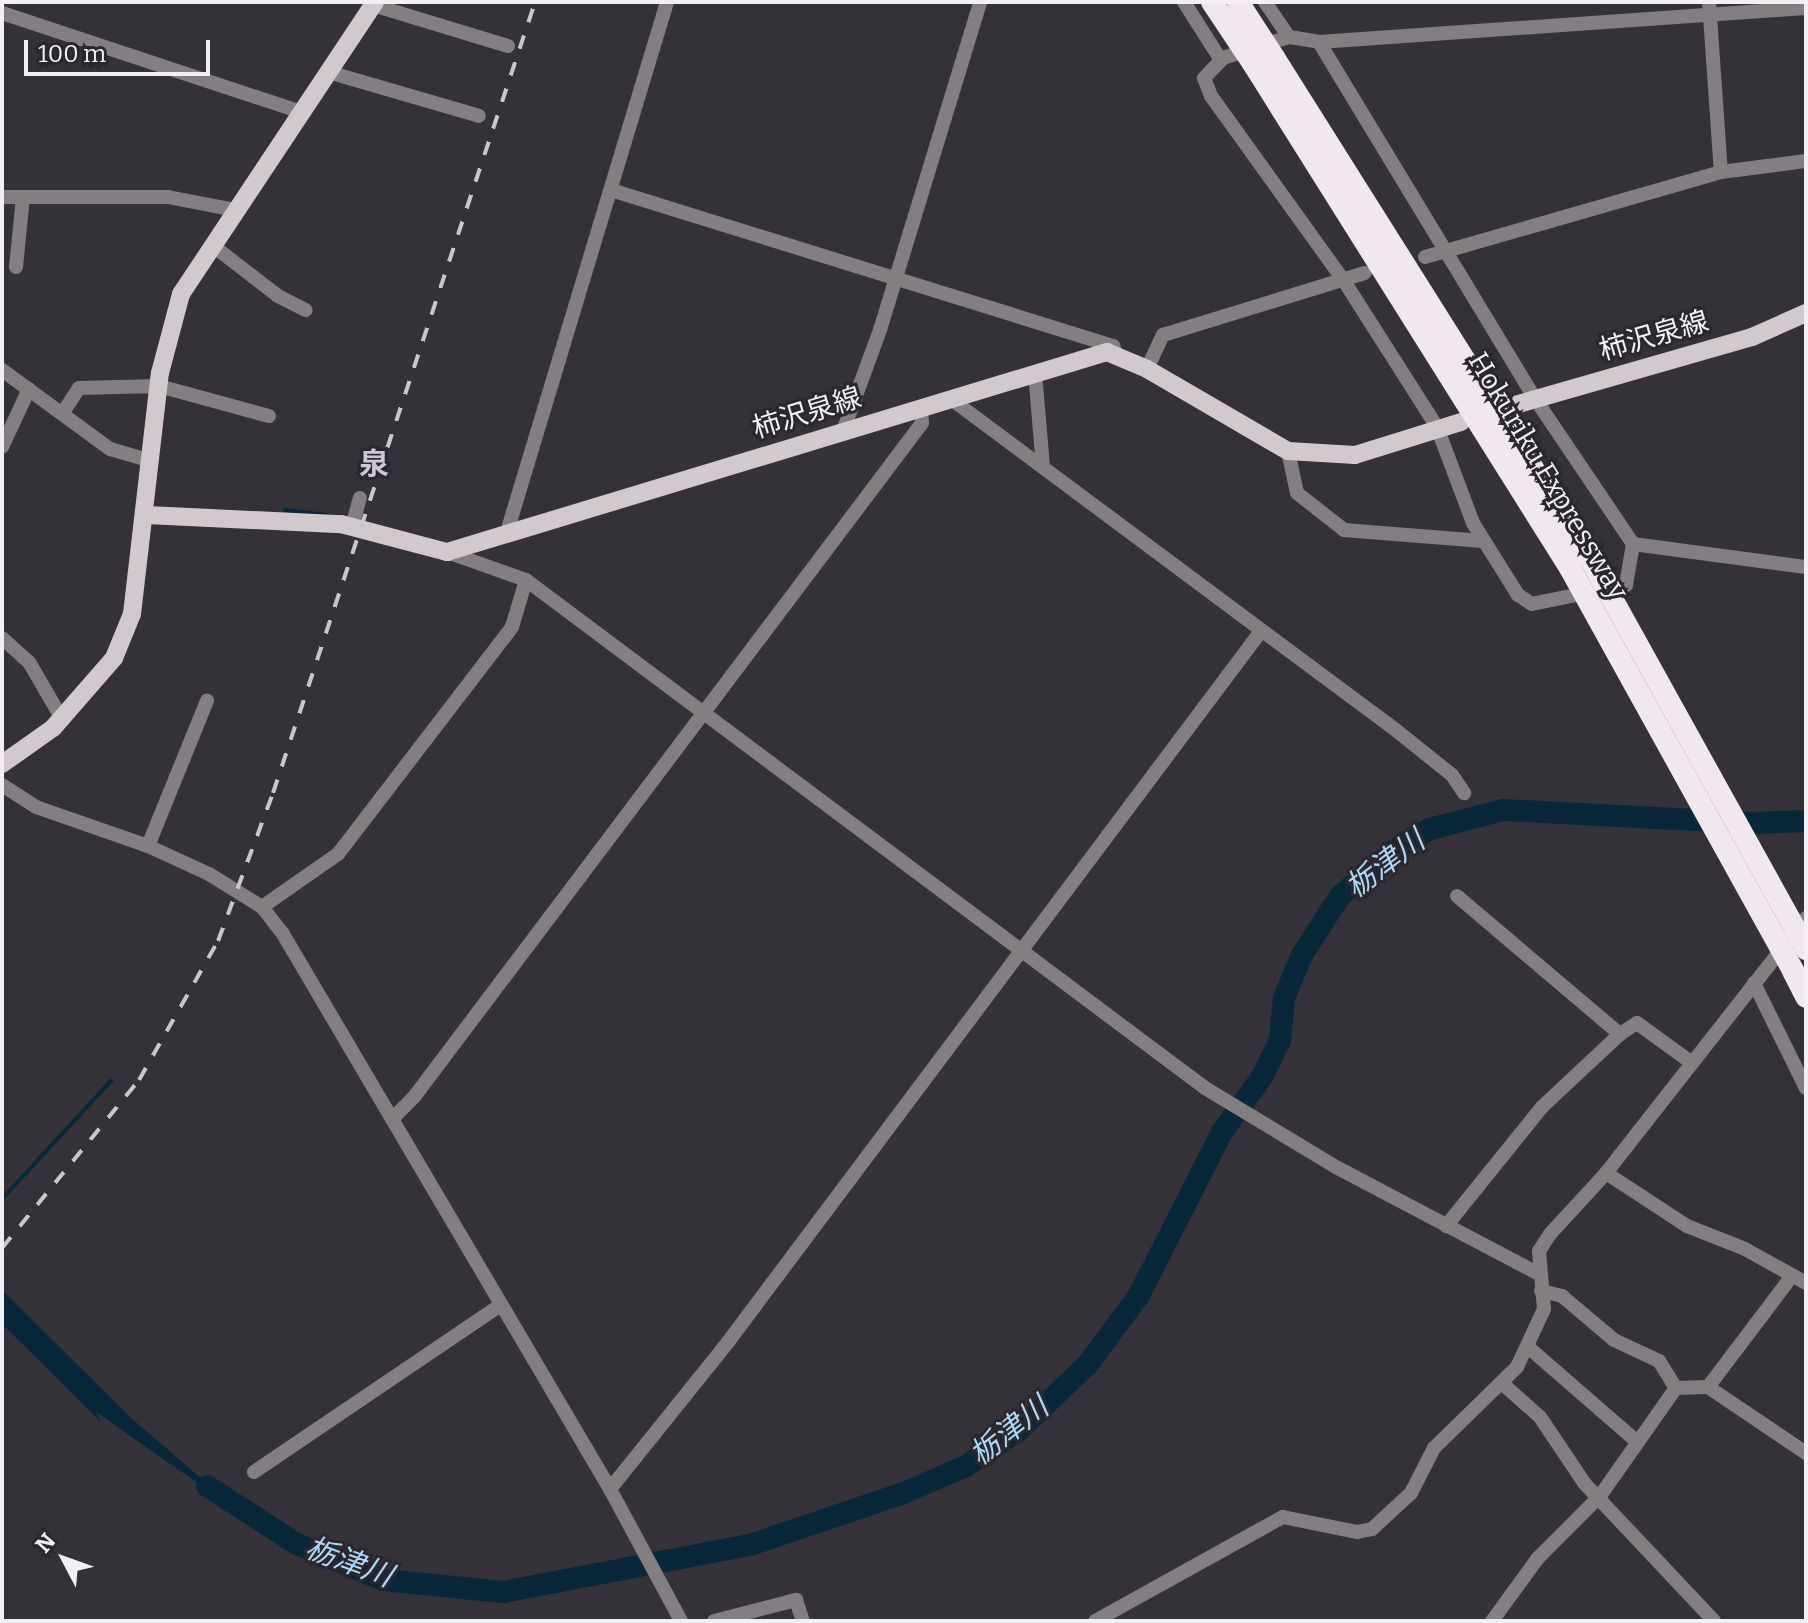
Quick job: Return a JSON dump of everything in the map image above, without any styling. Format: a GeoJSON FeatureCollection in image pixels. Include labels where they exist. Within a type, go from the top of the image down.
{"type":"FeatureCollection","features":[{"type":"Feature","properties":{"kind":"highway","name":"Hokuriku Expressway"},"geometry":{"type":"LineString","coordinates":[[1212,2],[1265,62]]}},
{"type":"Feature","properties":{"kind":"highway","name":"Hokuriku Expressway"},"geometry":{"type":"LineString","coordinates":[[1238,2],[1265,62],[1580,564],[1806,949]]}},
{"type":"Feature","properties":{"kind":"highway","name":"Hokuriku Expressway"},"geometry":{"type":"LineString","coordinates":[[1580,564],[1806,997]]}},
{"type":"Feature","properties":{"kind":"main road"},"geometry":{"type":"LineString","coordinates":[[2,764],[62,719],[109,664],[122,638],[132,614],[147,515],[166,335],[181,294],[374,3]]}},
{"type":"Feature","properties":{"kind":"main road","name":"柿沢泉線"},"geometry":{"type":"LineString","coordinates":[[1515,405],[1752,337],[1806,313]]}},
{"type":"Feature","properties":{"kind":"main road","name":"柿沢泉線"},"geometry":{"type":"LineString","coordinates":[[447,552],[1107,352],[1147,369],[1288,451],[1355,455],[1461,422]]}},
{"type":"Feature","properties":{"kind":"main road"},"geometry":{"type":"LineString","coordinates":[[147,515],[352,527],[447,552]]}},
{"type":"Feature","properties":{"kind":"street"},"geometry":{"type":"LineString","coordinates":[[843,431],[896,276],[980,2]]}},
{"type":"Feature","properties":{"kind":"street"},"geometry":{"type":"LineString","coordinates":[[1184,2],[1221,60]]}},
{"type":"Feature","properties":{"kind":"street"},"geometry":{"type":"LineString","coordinates":[[1265,2],[1289,37]]}},
{"type":"Feature","properties":{"kind":"street"},"geometry":{"type":"LineString","coordinates":[[374,3],[508,46]]}},
{"type":"Feature","properties":{"kind":"street"},"geometry":{"type":"LineString","coordinates":[[507,532],[665,3]]}},
{"type":"Feature","properties":{"kind":"street"},"geometry":{"type":"LineString","coordinates":[[1319,42],[1448,249],[1536,400],[1633,544],[1626,585],[1532,604],[1518,595],[1483,541],[1437,427],[1344,281],[1211,96],[1204,78],[1221,60],[1289,37],[1319,42],[1710,8],[1806,8]]}},
{"type":"Feature","properties":{"kind":"street"},"geometry":{"type":"LineString","coordinates":[[1710,8],[1721,172]]}},
{"type":"Feature","properties":{"kind":"street"},"geometry":{"type":"LineString","coordinates":[[2,13],[301,112]]}},
{"type":"Feature","properties":{"kind":"street"},"geometry":{"type":"LineString","coordinates":[[328,72],[479,116]]}},
{"type":"Feature","properties":{"kind":"street"},"geometry":{"type":"LineString","coordinates":[[1425,257],[1721,172],[1806,161]]}},
{"type":"Feature","properties":{"kind":"street"},"geometry":{"type":"LineString","coordinates":[[611,190],[896,276],[1113,346],[1118,359]]}},
{"type":"Feature","properties":{"kind":"street"},"geometry":{"type":"LineString","coordinates":[[2,197],[168,197],[235,210]]}},
{"type":"Feature","properties":{"kind":"street"},"geometry":{"type":"LineString","coordinates":[[16,267],[23,197]]}},
{"type":"Feature","properties":{"kind":"street"},"geometry":{"type":"LineString","coordinates":[[212,245],[278,296],[306,310]]}},
{"type":"Feature","properties":{"kind":"street"},"geometry":{"type":"LineString","coordinates":[[1147,369],[1163,335],[1365,273]]}},
{"type":"Feature","properties":{"kind":"street"},"geometry":{"type":"LineString","coordinates":[[2,370],[64,411],[110,449],[151,461]]}},
{"type":"Feature","properties":{"kind":"street"},"geometry":{"type":"LineString","coordinates":[[1035,373],[1043,466]]}},
{"type":"Feature","properties":{"kind":"street"},"geometry":{"type":"LineString","coordinates":[[64,411],[79,388],[159,386],[269,416]]}},
{"type":"Feature","properties":{"kind":"street"},"geometry":{"type":"LineString","coordinates":[[2,447],[29,389]]}},
{"type":"Feature","properties":{"kind":"street"},"geometry":{"type":"LineString","coordinates":[[951,399],[1430,757],[1464,793]]}},
{"type":"Feature","properties":{"kind":"street"},"geometry":{"type":"LineString","coordinates":[[392,1119],[414,1097],[922,423],[921,407]]}},
{"type":"Feature","properties":{"kind":"street"},"geometry":{"type":"LineString","coordinates":[[1288,451],[1297,493],[1344,530],[1483,541]]}},
{"type":"Feature","properties":{"kind":"street"},"geometry":{"type":"LineString","coordinates":[[352,527],[360,498]]}},
{"type":"Feature","properties":{"kind":"street"},"geometry":{"type":"LineString","coordinates":[[1633,544],[1806,567]]}},
{"type":"Feature","properties":{"kind":"street"},"geometry":{"type":"LineString","coordinates":[[447,552],[526,580],[1205,1088],[1261,1125],[1539,1274]]}},
{"type":"Feature","properties":{"kind":"street"},"geometry":{"type":"LineString","coordinates":[[262,907],[338,854],[512,627],[526,580]]}},
{"type":"Feature","properties":{"kind":"street"},"geometry":{"type":"LineString","coordinates":[[610,1489],[728,1342],[1261,631]]}},
{"type":"Feature","properties":{"kind":"street"},"geometry":{"type":"LineString","coordinates":[[2,638],[29,662],[62,719]]}},
{"type":"Feature","properties":{"kind":"street"},"geometry":{"type":"LineString","coordinates":[[148,846],[207,701]]}},
{"type":"Feature","properties":{"kind":"street"},"geometry":{"type":"LineString","coordinates":[[2,785],[36,807],[148,846],[238,889],[262,907],[283,934],[499,1306],[610,1489],[681,1621]]}},
{"type":"Feature","properties":{"kind":"street"},"geometry":{"type":"LineString","coordinates":[[1457,896],[1620,1034]]}},
{"type":"Feature","properties":{"kind":"street"},"geometry":{"type":"LineString","coordinates":[[1095,1621],[1283,1517],[1357,1532],[1372,1529],[1411,1493],[1434,1448],[1504,1385],[1528,1347],[1544,1309],[1539,1251],[1550,1234],[1606,1173],[1806,918]]}},
{"type":"Feature","properties":{"kind":"street"},"geometry":{"type":"LineString","coordinates":[[1754,983],[1806,1088]]}},
{"type":"Feature","properties":{"kind":"street"},"geometry":{"type":"LineString","coordinates":[[1446,1226],[1542,1107],[1620,1034],[1637,1023],[1692,1063]]}},
{"type":"Feature","properties":{"kind":"street"},"geometry":{"type":"LineString","coordinates":[[1606,1173],[1687,1226],[1745,1249],[1806,1283]]}},
{"type":"Feature","properties":{"kind":"street"},"geometry":{"type":"LineString","coordinates":[[1708,1387],[1792,1276]]}},
{"type":"Feature","properties":{"kind":"street"},"geometry":{"type":"LineString","coordinates":[[1541,1291],[1562,1296],[1614,1340],[1659,1361],[1676,1388]]}},
{"type":"Feature","properties":{"kind":"street"},"geometry":{"type":"LineString","coordinates":[[254,1472],[499,1306]]}},
{"type":"Feature","properties":{"kind":"street"},"geometry":{"type":"LineString","coordinates":[[1528,1347],[1636,1441]]}},
{"type":"Feature","properties":{"kind":"street"},"geometry":{"type":"LineString","coordinates":[[1504,1385],[1540,1417],[1585,1484],[1600,1496],[1714,1621]]}},
{"type":"Feature","properties":{"kind":"street"},"geometry":{"type":"LineString","coordinates":[[1676,1388],[1708,1387],[1806,1453]]}},
{"type":"Feature","properties":{"kind":"street"},"geometry":{"type":"LineString","coordinates":[[1492,1621],[1538,1558],[1600,1496],[1676,1388]]}},
{"type":"Feature","properties":{"kind":"street"},"geometry":{"type":"LineString","coordinates":[[714,1621],[796,1600],[803,1621]]}},
{"type":"Feature","properties":{"kind":"water"},"geometry":{"type":"Polygon","coordinates":[[[2,1290],[130,1417],[246,1517],[96,1412],[101,1422],[2,1324],[2,1290]]]}},
{"type":"Feature","properties":{"kind":"waterway"},"geometry":{"type":"LineString","coordinates":[[285,510],[326,515]]}},
{"type":"Feature","properties":{"kind":"waterway","name":"栃津川"},"geometry":{"type":"LineString","coordinates":[[207,1486],[297,1544],[383,1580],[503,1592],[750,1545],[901,1494],[966,1466],[1019,1430],[1088,1364],[1139,1295],[1222,1132],[1262,1077],[1280,1040],[1284,998],[1302,955],[1340,896],[1393,851],[1430,829],[1503,810],[1751,823],[1806,821]]}},
{"type":"Feature","properties":{"kind":"waterway"},"geometry":{"type":"LineString","coordinates":[[2,1199],[111,1081]]}},
{"type":"Feature","properties":{"kind":"railway"},"geometry":{"type":"LineString","coordinates":[[2,1248],[139,1080],[218,941],[273,793],[535,2]]}},
{"type":"Feature","properties":{"kind":"district","name":"泉"},"geometry":{"type":"Point","coordinates":[374,464]}}]}
